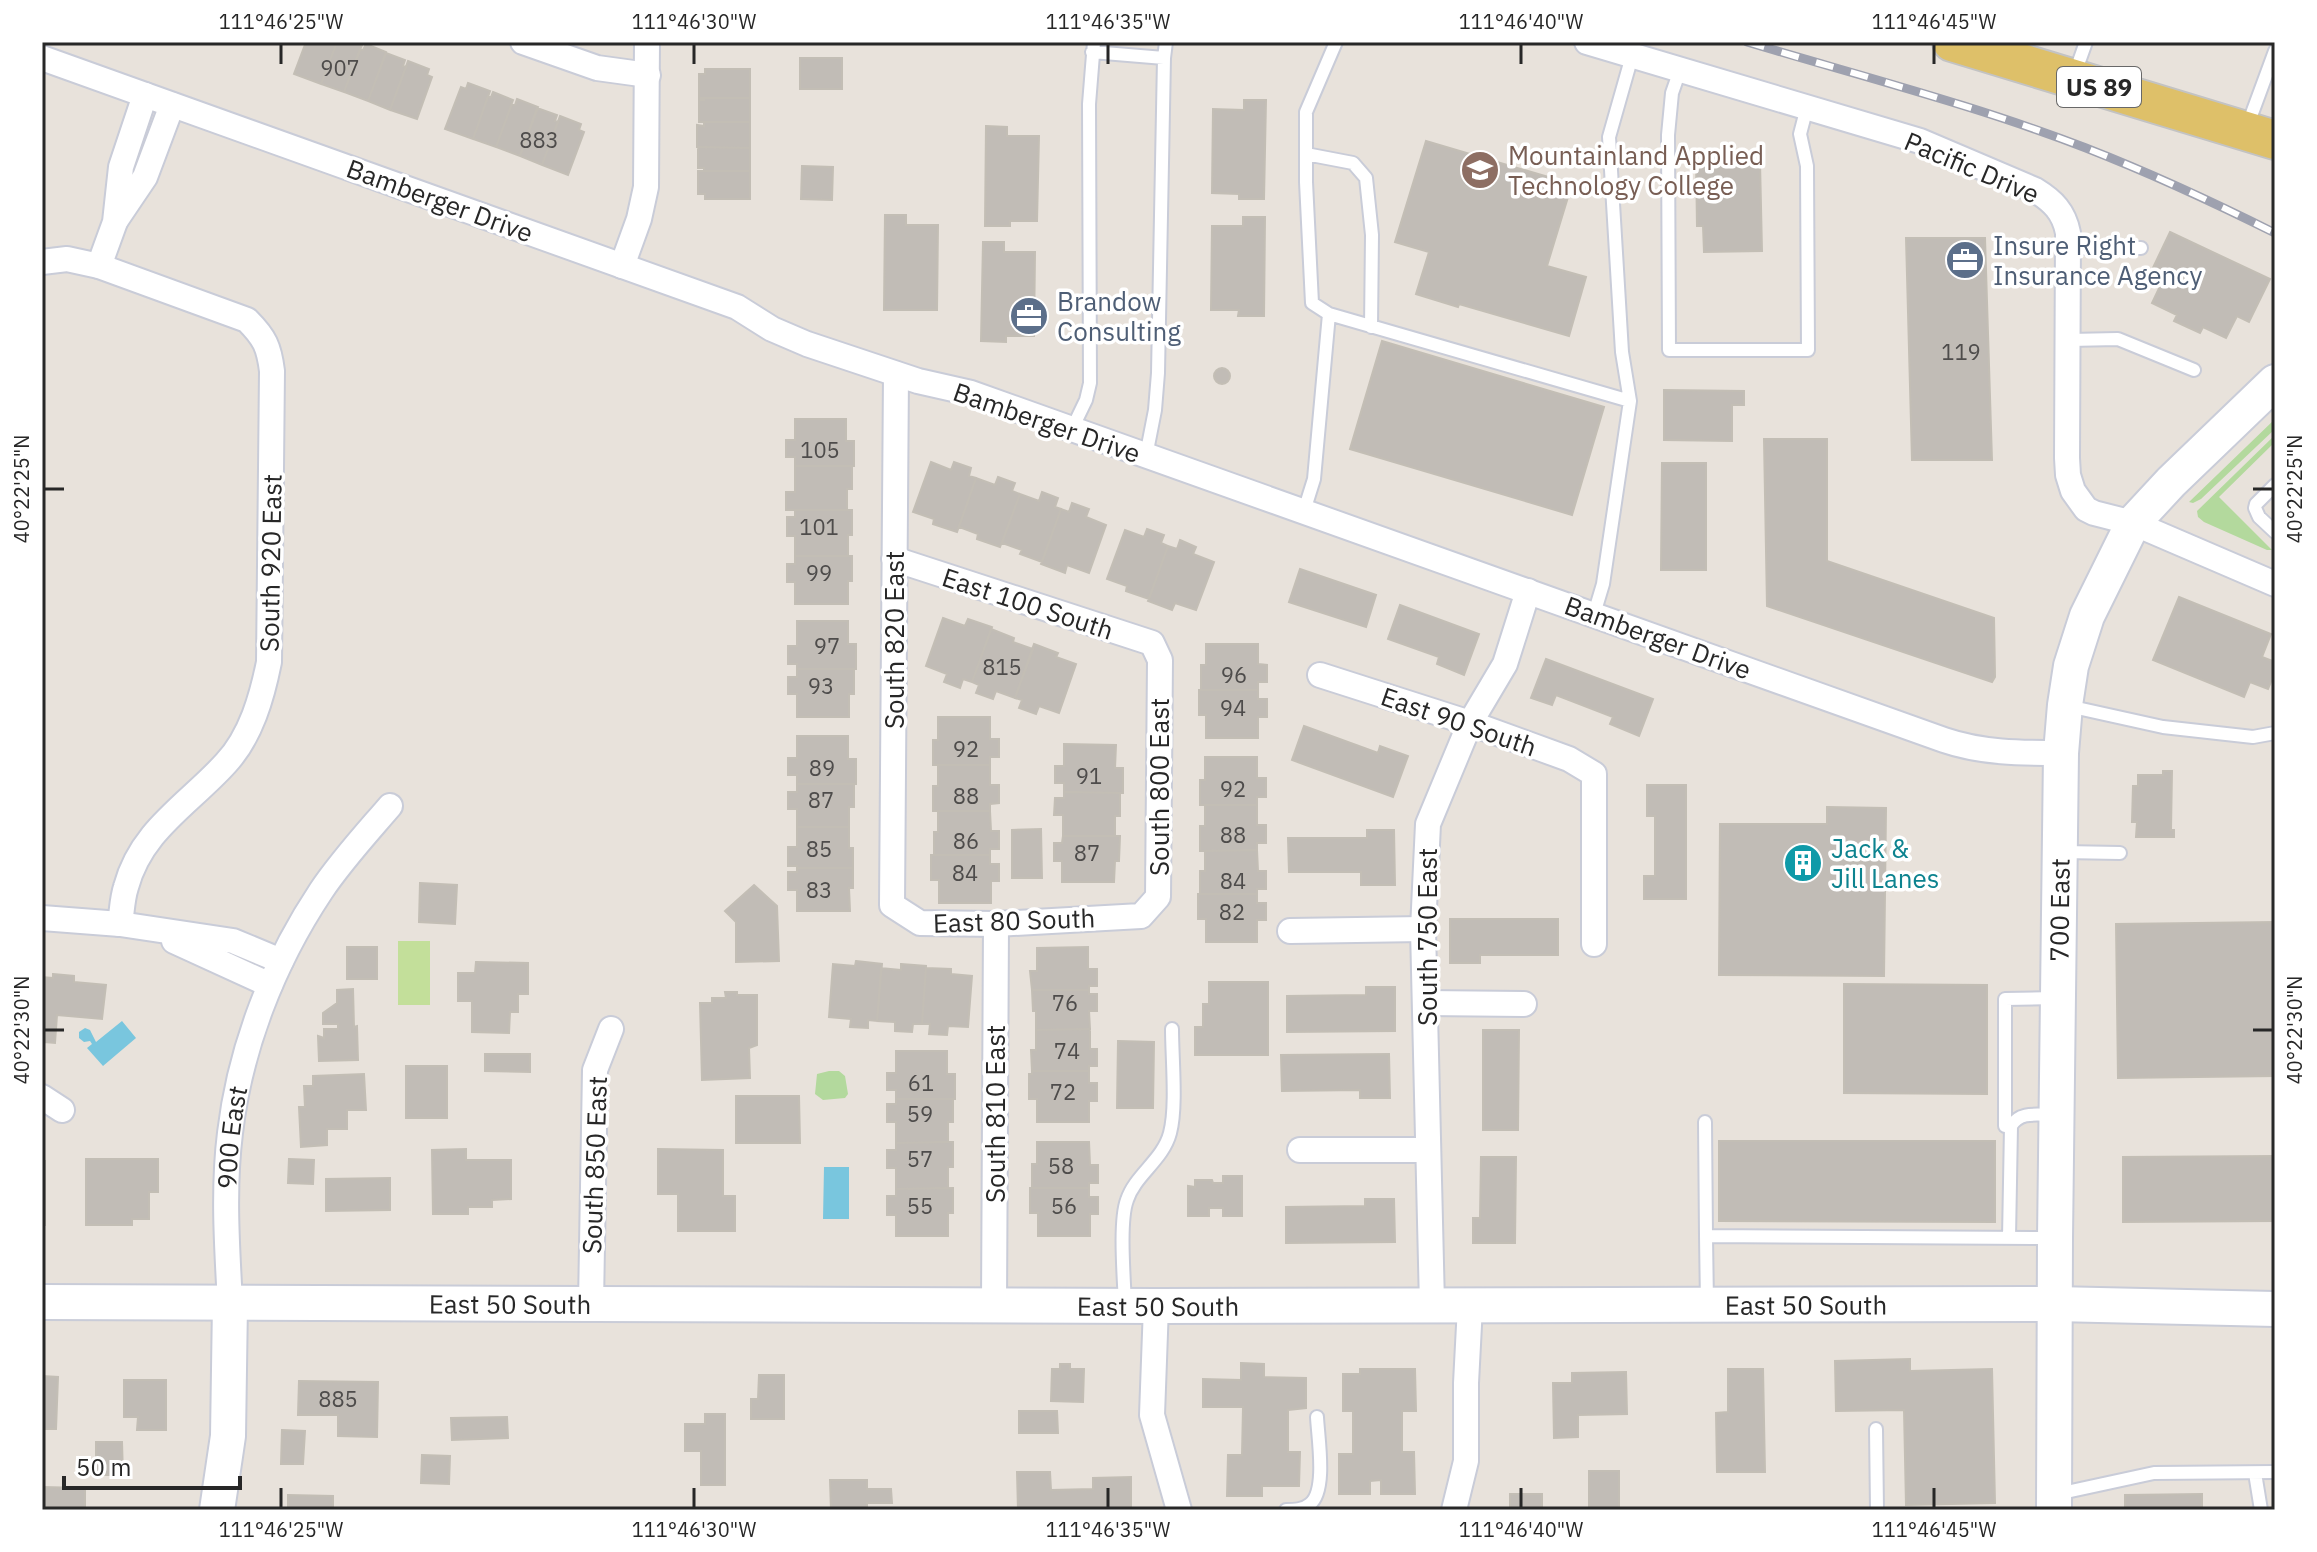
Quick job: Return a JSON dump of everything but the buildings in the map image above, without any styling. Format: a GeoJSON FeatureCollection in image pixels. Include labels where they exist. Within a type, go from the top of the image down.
{"type":"FeatureCollection","features":[{"type":"Feature","properties":{"kind":"main road","name":"US 89"},"geometry":{"type":"LineString","coordinates":[[1952,42],[2260,136]]}},
{"type":"Feature","properties":{"kind":"main road","name":"700 East"},"geometry":{"type":"LineString","coordinates":[[2054,1503],[2061,753],[2071,666],[2087,616],[2133,523],[2275,382]]}},
{"type":"Feature","properties":{"kind":"main road","name":"East 50 South"},"geometry":{"type":"LineString","coordinates":[[42,1302],[1140,1306],[2055,1304],[2275,1309]]}},
{"type":"Feature","properties":{"kind":"main road","name":"900 East"},"geometry":{"type":"LineString","coordinates":[[217,1510],[228,1436],[230,1303]]}},
{"type":"Feature","properties":{"kind":"street"},"geometry":{"type":"LineString","coordinates":[[523,42],[597,68],[648,75]]}},
{"type":"Feature","properties":{"kind":"street"},"geometry":{"type":"LineString","coordinates":[[622,266],[639,219],[646,187],[647,42]]}},
{"type":"Feature","properties":{"kind":"street","name":"Pacific Drive"},"geometry":{"type":"LineString","coordinates":[[1587,42],[1920,141],[2035,190],[2049,199],[2065,219],[2069,248],[2068,466],[2073,491],[2086,509],[2094,513],[2133,523],[2275,584]]}},
{"type":"Feature","properties":{"kind":"street","name":"Bamberger Drive"},"geometry":{"type":"LineString","coordinates":[[42,58],[737,307],[772,329],[807,344],[896,374],[971,393],[1968,748],[1994,752],[2061,753]]}},
{"type":"Feature","properties":{"kind":"street"},"geometry":{"type":"LineString","coordinates":[[115,222],[121,167],[145,95]]}},
{"type":"Feature","properties":{"kind":"street"},"geometry":{"type":"LineString","coordinates":[[99,266],[115,222],[145,177],[172,105]]}},
{"type":"Feature","properties":{"kind":"street","name":"South 920 East"},"geometry":{"type":"LineString","coordinates":[[42,262],[67,259],[99,266],[247,320],[263,335],[272,371],[269,662],[263,690],[243,740],[227,763],[167,818],[135,863],[125,888],[120,924]]}},
{"type":"Feature","properties":{"kind":"street","name":"South 820 East"},"geometry":{"type":"LineString","coordinates":[[892,905],[896,374]]}},
{"type":"Feature","properties":{"kind":"street","name":"East 100 South"},"geometry":{"type":"LineString","coordinates":[[894,559],[1152,643],[1156,653]]}},
{"type":"Feature","properties":{"kind":"street","name":"South 750 East"},"geometry":{"type":"LineString","coordinates":[[1432,1305],[1423,929],[1428,824],[1470,723],[1505,664],[1528,591]]}},
{"type":"Feature","properties":{"kind":"street","name":"South 800 East"},"geometry":{"type":"LineString","coordinates":[[1141,916],[1158,897],[1160,660],[1156,653]]}},
{"type":"Feature","properties":{"kind":"street","name":"East 90 South"},"geometry":{"type":"LineString","coordinates":[[1320,675],[1470,723],[1569,759],[1594,774],[1594,944]]}},
{"type":"Feature","properties":{"kind":"street","name":"900 East"},"geometry":{"type":"LineString","coordinates":[[230,1303],[227,1210],[230,1134],[244,1063],[270,985],[299,927],[322,889],[390,806]]}},
{"type":"Feature","properties":{"kind":"street","name":"East 80 South"},"geometry":{"type":"LineString","coordinates":[[892,905],[920,923],[996,924],[1141,916]]}},
{"type":"Feature","properties":{"kind":"street"},"geometry":{"type":"LineString","coordinates":[[42,918],[120,924],[233,941],[281,961]]}},
{"type":"Feature","properties":{"kind":"street","name":"South 810 East"},"geometry":{"type":"LineString","coordinates":[[994,1305],[996,924]]}},
{"type":"Feature","properties":{"kind":"street"},"geometry":{"type":"LineString","coordinates":[[146,928],[270,985]]}},
{"type":"Feature","properties":{"kind":"street"},"geometry":{"type":"LineString","coordinates":[[1290,931],[1423,929]]}},
{"type":"Feature","properties":{"kind":"street"},"geometry":{"type":"LineString","coordinates":[[1425,1003],[1524,1004]]}},
{"type":"Feature","properties":{"kind":"street","name":"South 850 East"},"geometry":{"type":"LineString","coordinates":[[591,1304],[595,1070],[611,1029]]}},
{"type":"Feature","properties":{"kind":"street"},"geometry":{"type":"LineString","coordinates":[[1300,1150],[1428,1150]]}},
{"type":"Feature","properties":{"kind":"street"},"geometry":{"type":"LineString","coordinates":[[1140,1306],[1152,1415],[1179,1510]]}},
{"type":"Feature","properties":{"kind":"street"},"geometry":{"type":"LineString","coordinates":[[1454,1510],[1466,1461],[1470,1306]]}},
{"type":"Feature","properties":{"kind":"lane"},"geometry":{"type":"LineString","coordinates":[[1146,456],[1158,373],[1166,42]]}},
{"type":"Feature","properties":{"kind":"lane"},"geometry":{"type":"LineString","coordinates":[[1336,42],[1306,112],[1312,303],[1329,314],[1371,327],[1630,401]]}},
{"type":"Feature","properties":{"kind":"lane"},"geometry":{"type":"LineString","coordinates":[[2073,79],[2086,42]]}},
{"type":"Feature","properties":{"kind":"lane"},"geometry":{"type":"LineString","coordinates":[[1072,429],[1086,400],[1090,383],[1089,104],[1093,47],[1164,58]]}},
{"type":"Feature","properties":{"kind":"lane"},"geometry":{"type":"LineString","coordinates":[[2260,136],[2275,51]]}},
{"type":"Feature","properties":{"kind":"lane"},"geometry":{"type":"LineString","coordinates":[[1594,614],[1603,584],[1630,401],[1622,352],[1609,137],[1632,56]]}},
{"type":"Feature","properties":{"kind":"lane"},"geometry":{"type":"LineString","coordinates":[[1680,70],[1672,93],[1668,135],[1669,350],[1808,350],[1807,166],[1800,134],[1807,107]]}},
{"type":"Feature","properties":{"kind":"lane"},"geometry":{"type":"LineString","coordinates":[[1306,154],[1353,163],[1366,178],[1372,235],[1371,327]]}},
{"type":"Feature","properties":{"kind":"lane"},"geometry":{"type":"LineString","coordinates":[[2069,248],[2141,248]]}},
{"type":"Feature","properties":{"kind":"lane"},"geometry":{"type":"LineString","coordinates":[[1304,511],[1314,479],[1329,314]]}},
{"type":"Feature","properties":{"kind":"lane"},"geometry":{"type":"LineString","coordinates":[[2069,340],[2118,339],[2194,370]]}},
{"type":"Feature","properties":{"kind":"lane"},"geometry":{"type":"LineString","coordinates":[[2275,485],[2255,508],[2259,517],[2275,532]]}},
{"type":"Feature","properties":{"kind":"lane"},"geometry":{"type":"LineString","coordinates":[[2065,705],[2163,727],[2253,737],[2275,733]]}},
{"type":"Feature","properties":{"kind":"lane"},"geometry":{"type":"LineString","coordinates":[[2060,852],[2120,853]]}},
{"type":"Feature","properties":{"kind":"lane"},"geometry":{"type":"LineString","coordinates":[[2011,1126],[2005,1126],[2005,999],[2058,998]]}},
{"type":"Feature","properties":{"kind":"lane"},"geometry":{"type":"LineString","coordinates":[[1140,1306],[1124,1218],[1127,1199],[1157,1160],[1170,1135],[1172,1029]]}},
{"type":"Feature","properties":{"kind":"lane"},"geometry":{"type":"LineString","coordinates":[[2009,1238],[2011,1126],[2021,1115],[2057,1115]]}},
{"type":"Feature","properties":{"kind":"lane"},"geometry":{"type":"LineString","coordinates":[[1705,1122],[1707,1305]]}},
{"type":"Feature","properties":{"kind":"lane"},"geometry":{"type":"LineString","coordinates":[[1706,1236],[2055,1238]]}},
{"type":"Feature","properties":{"kind":"lane"},"geometry":{"type":"LineString","coordinates":[[1286,1510],[1302,1509],[1312,1503],[1317,1494],[1320,1480],[1317,1417]]}},
{"type":"Feature","properties":{"kind":"lane"},"geometry":{"type":"LineString","coordinates":[[1876,1429],[1877,1510]]}},
{"type":"Feature","properties":{"kind":"lane"},"geometry":{"type":"LineString","coordinates":[[2054,1503],[2154,1473],[2275,1472]]}},
{"type":"Feature","properties":{"kind":"lane"},"geometry":{"type":"LineString","coordinates":[[2255,1473],[2261,1510]]}},
{"type":"Feature","properties":{"kind":"green space"},"geometry":{"type":"Polygon","coordinates":[[[2275,419],[2275,429],[2201,499],[2189,502],[2275,419]]]}},
{"type":"Feature","properties":{"kind":"green space"},"geometry":{"type":"Polygon","coordinates":[[[2275,435],[2275,442],[2219,497],[2272,550],[2267,550],[2204,522],[2197,511],[2275,435]]]}},
{"type":"Feature","properties":{"kind":"green space"},"geometry":{"type":"Polygon","coordinates":[[[398,941],[430,941],[430,1005],[398,1005],[398,941]]]}},
{"type":"Feature","properties":{"kind":"green space"},"geometry":{"type":"Polygon","coordinates":[[[839,1071],[845,1076],[848,1094],[845,1098],[823,1100],[815,1094],[817,1074],[839,1071]]]}},
{"type":"Feature","properties":{"kind":"water"},"geometry":{"type":"Polygon","coordinates":[[[122,1021],[136,1038],[103,1066],[87,1048],[92,1044],[90,1041],[84,1042],[79,1038],[79,1032],[85,1028],[90,1030],[96,1042],[122,1021]]]}},
{"type":"Feature","properties":{"kind":"water"},"geometry":{"type":"Polygon","coordinates":[[[824,1167],[849,1167],[849,1219],[823,1219],[824,1167]]]}},
{"type":"Feature","properties":{"kind":"railway"},"geometry":{"type":"LineString","coordinates":[[1747,42],[2044,132],[2158,178],[2275,233]]}},
{"type":"Feature","properties":{"kind":"place","name":"Mountainland Applied Technology College"},"geometry":{"type":"Point","coordinates":[1480,170]}},
{"type":"Feature","properties":{"kind":"place","name":"Insure Right Insurance Agency"},"geometry":{"type":"Point","coordinates":[1965,260]}},
{"type":"Feature","properties":{"kind":"place","name":"Brandow Consulting"},"geometry":{"type":"Point","coordinates":[1029,316]}},
{"type":"Feature","properties":{"kind":"place","name":"Jack & Jill Lanes"},"geometry":{"type":"Point","coordinates":[1803,863]}}]}
